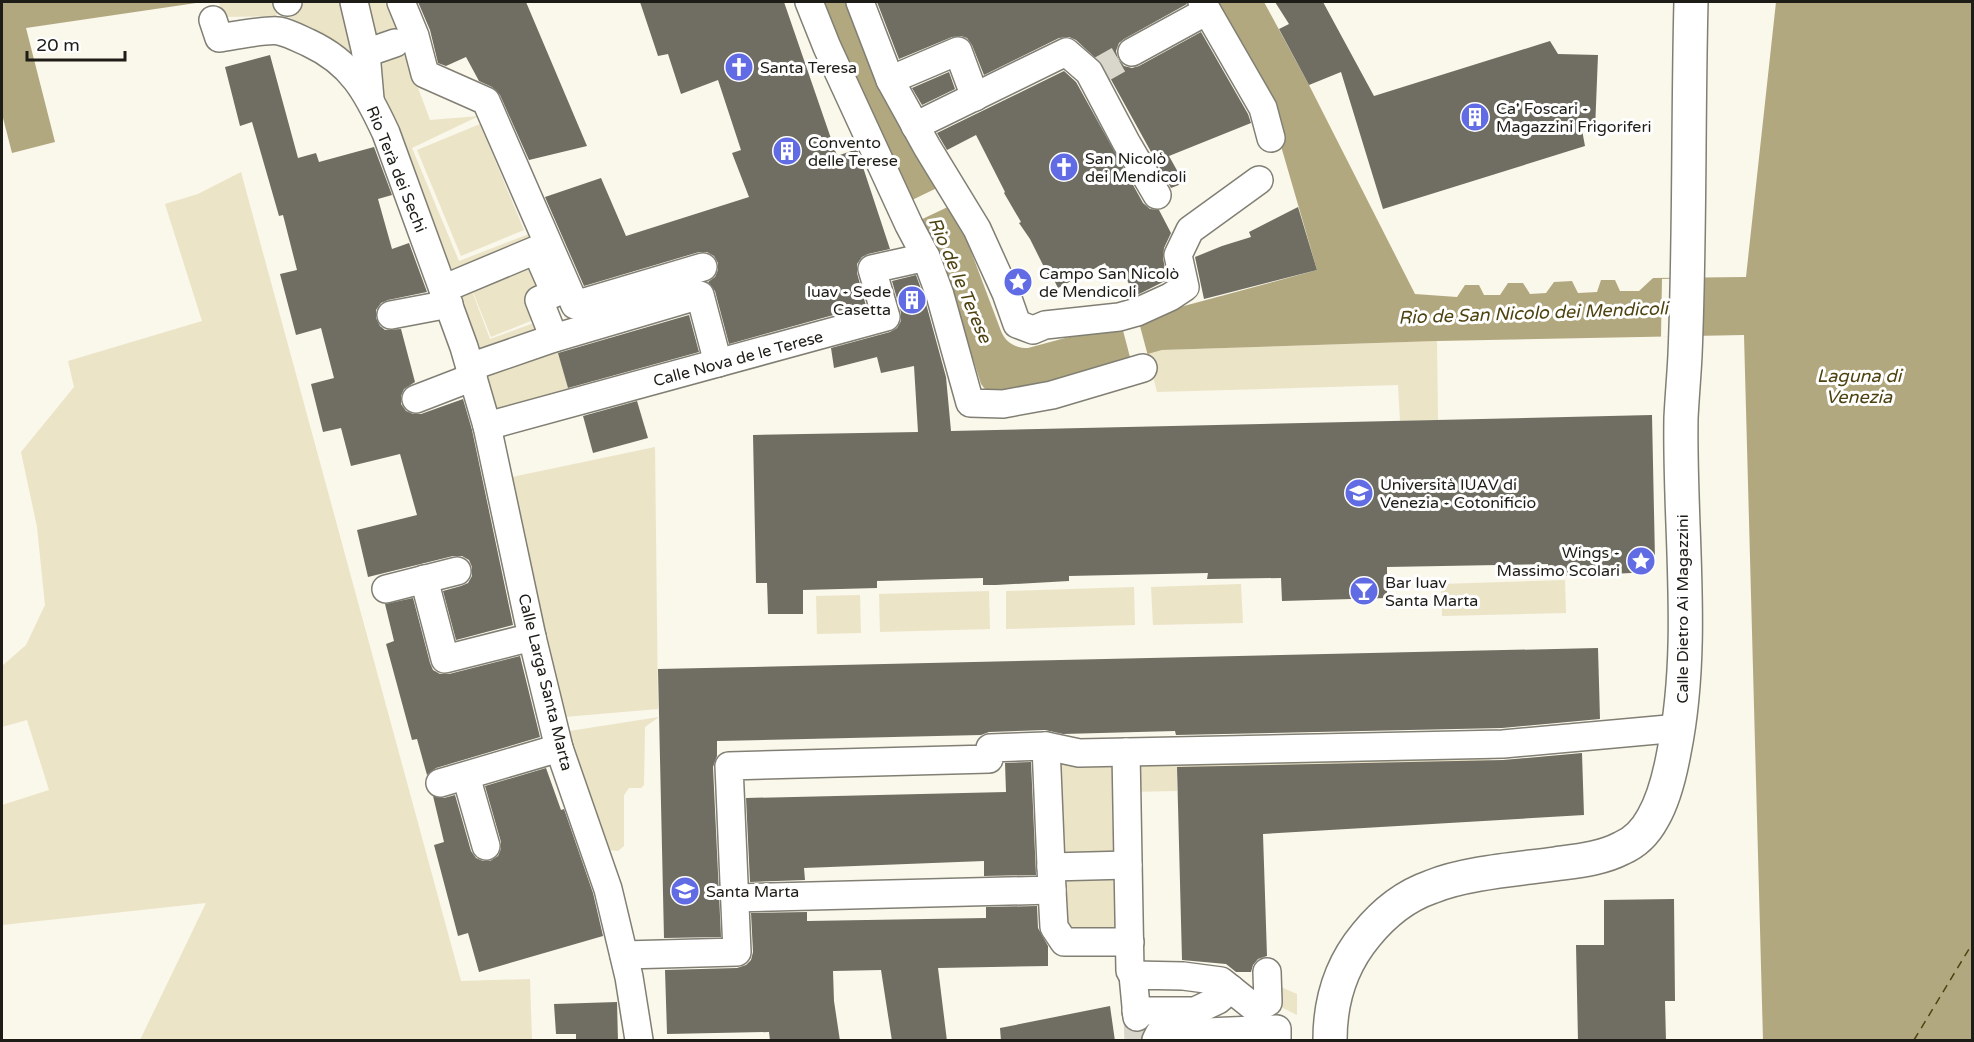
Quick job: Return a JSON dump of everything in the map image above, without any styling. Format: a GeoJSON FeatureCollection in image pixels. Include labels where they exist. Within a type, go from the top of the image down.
{"type":"FeatureCollection","features":[{"type":"Feature","properties":{"kind":"street"},"geometry":{"type":"LineString","coordinates":[[354,2],[366,53],[370,100]]}},
{"type":"Feature","properties":{"kind":"street"},"geometry":{"type":"LineString","coordinates":[[401,2],[405,40],[425,74],[486,101],[551,272],[555,293],[539,300],[554,338]]}},
{"type":"Feature","properties":{"kind":"street"},"geometry":{"type":"LineString","coordinates":[[809,2],[827,47],[886,174],[916,259],[940,295],[969,403],[1004,404],[1052,395],[1143,368]]}},
{"type":"Feature","properties":{"kind":"street"},"geometry":{"type":"LineString","coordinates":[[860,2],[890,80],[952,193],[977,229],[1006,293],[1017,324],[1024,328],[1033,330],[1045,325],[1119,317],[1170,297],[1185,287],[1178,255],[1190,230],[1259,180]]}},
{"type":"Feature","properties":{"kind":"street"},"geometry":{"type":"LineString","coordinates":[[1132,52],[1204,6],[1263,108],[1271,138]]}},
{"type":"Feature","properties":{"kind":"street","name":"Calle Dietro Ai Magazzini"},"geometry":{"type":"LineString","coordinates":[[1330,1041],[1333,1004],[1339,982],[1360,942],[1375,924],[1410,896],[1431,886],[1452,880],[1582,861],[1622,848],[1637,839],[1652,822],[1664,794],[1679,728],[1684,657],[1681,419],[1685,356],[1688,8]]}},
{"type":"Feature","properties":{"kind":"street","name":"Rio Terà dei Sechi"},"geometry":{"type":"LineString","coordinates":[[213,20],[219,38],[284,12],[304,40],[325,50],[359,81],[386,133],[446,296],[472,372],[487,426]]}},
{"type":"Feature","properties":{"kind":"street"},"geometry":{"type":"LineString","coordinates":[[366,53],[405,40]]}},
{"type":"Feature","properties":{"kind":"street"},"geometry":{"type":"LineString","coordinates":[[890,80],[958,51],[975,97]]}},
{"type":"Feature","properties":{"kind":"street"},"geometry":{"type":"LineString","coordinates":[[915,126],[1066,52],[1093,74],[1126,142],[1157,195]]}},
{"type":"Feature","properties":{"kind":"street"},"geometry":{"type":"LineString","coordinates":[[391,315],[446,296],[536,250],[575,305],[644,296],[700,295],[718,363]]}},
{"type":"Feature","properties":{"kind":"street","name":"Calle Nova de le Terese"},"geometry":{"type":"LineString","coordinates":[[487,426],[886,317],[872,269],[916,259]]}},
{"type":"Feature","properties":{"kind":"street"},"geometry":{"type":"LineString","coordinates":[[416,399],[472,372],[554,338],[703,267]]}},
{"type":"Feature","properties":{"kind":"street","name":"Calle Larga Santa Marta"},"geometry":{"type":"LineString","coordinates":[[487,426],[532,637],[562,741],[601,848],[624,955],[639,1041]]}},
{"type":"Feature","properties":{"kind":"street"},"geometry":{"type":"LineString","coordinates":[[386,589],[456,571]]}},
{"type":"Feature","properties":{"kind":"street"},"geometry":{"type":"LineString","coordinates":[[424,579],[445,659],[532,637]]}},
{"type":"Feature","properties":{"kind":"street"},"geometry":{"type":"LineString","coordinates":[[624,955],[737,952],[729,766],[989,759],[990,748],[1046,746],[1078,753],[1503,744],[1679,728]]}},
{"type":"Feature","properties":{"kind":"street"},"geometry":{"type":"LineString","coordinates":[[440,783],[466,776],[562,741]]}},
{"type":"Feature","properties":{"kind":"street"},"geometry":{"type":"LineString","coordinates":[[1046,746],[1054,927],[1064,942],[1130,942]]}},
{"type":"Feature","properties":{"kind":"street"},"geometry":{"type":"LineString","coordinates":[[1126,752],[1130,971],[1133,975],[1137,1014],[1195,1011],[1218,1000],[1231,989]]}},
{"type":"Feature","properties":{"kind":"street"},"geometry":{"type":"LineString","coordinates":[[466,776],[486,846]]}},
{"type":"Feature","properties":{"kind":"street"},"geometry":{"type":"LineString","coordinates":[[735,898],[1052,878],[1128,865]]}},
{"type":"Feature","properties":{"kind":"street"},"geometry":{"type":"LineString","coordinates":[[1267,972],[1268,1002],[1284,1030]]}},
{"type":"Feature","properties":{"kind":"street"},"geometry":{"type":"LineString","coordinates":[[1133,975],[1221,981],[1256,1010],[1268,1002]]}},
{"type":"Feature","properties":{"kind":"street"},"geometry":{"type":"LineString","coordinates":[[1157,1037],[1284,1030]]}},
{"type":"Feature","properties":{"kind":"shaded area"},"geometry":{"type":"Polygon","coordinates":[[[219,2],[282,2],[276,16],[223,17],[219,2]]]}},
{"type":"Feature","properties":{"kind":"shaded area"},"geometry":{"type":"Polygon","coordinates":[[[308,2],[340,2],[362,68],[328,39],[288,17],[293,6],[308,2]]]}},
{"type":"Feature","properties":{"kind":"shaded area"},"geometry":{"type":"Polygon","coordinates":[[[359,2],[384,2],[392,11],[400,36],[368,49],[359,2]]]}},
{"type":"Feature","properties":{"kind":"shaded area"},"geometry":{"type":"Polygon","coordinates":[[[404,50],[430,120],[479,116],[412,148],[459,261],[529,234],[533,245],[452,280],[372,80],[370,59],[404,50]]]}},
{"type":"Feature","properties":{"kind":"shaded area"},"geometry":{"type":"Polygon","coordinates":[[[480,124],[524,230],[461,256],[417,150],[480,124]]]}},
{"type":"Feature","properties":{"kind":"shaded area"},"geometry":{"type":"Polygon","coordinates":[[[241,172],[461,981],[530,979],[532,1040],[140,1040],[206,903],[2,925],[2,805],[49,790],[27,720],[2,727],[2,666],[26,645],[45,605],[37,527],[21,452],[74,387],[68,361],[202,321],[165,204],[198,194],[241,172]]]}},
{"type":"Feature","properties":{"kind":"shaded area"},"geometry":{"type":"Polygon","coordinates":[[[532,257],[545,290],[538,318],[491,337],[469,282],[532,257]]]}},
{"type":"Feature","properties":{"kind":"shaded area"},"geometry":{"type":"Polygon","coordinates":[[[469,283],[490,339],[539,321],[545,335],[481,359],[455,289],[469,283]]]}},
{"type":"Feature","properties":{"kind":"shaded area"},"geometry":{"type":"Polygon","coordinates":[[[1437,341],[1438,420],[1400,421],[1398,385],[1157,392],[1147,353],[1162,350],[1437,341]]]}},
{"type":"Feature","properties":{"kind":"shaded area"},"geometry":{"type":"Polygon","coordinates":[[[556,343],[569,392],[493,417],[479,368],[556,343]]]}},
{"type":"Feature","properties":{"kind":"shaded area"},"geometry":{"type":"Polygon","coordinates":[[[655,447],[658,709],[564,717],[512,477],[655,447]]]}},
{"type":"Feature","properties":{"kind":"shaded area"},"geometry":{"type":"Polygon","coordinates":[[[1565,580],[1566,613],[1442,616],[1441,584],[1565,580]]]}},
{"type":"Feature","properties":{"kind":"shaded area"},"geometry":{"type":"Polygon","coordinates":[[[1241,584],[1243,623],[1153,625],[1151,587],[1241,584]]]}},
{"type":"Feature","properties":{"kind":"shaded area"},"geometry":{"type":"Polygon","coordinates":[[[1134,587],[1135,625],[1006,629],[1006,591],[1134,587]]]}},
{"type":"Feature","properties":{"kind":"shaded area"},"geometry":{"type":"Polygon","coordinates":[[[989,591],[990,629],[880,632],[879,594],[989,591]]]}},
{"type":"Feature","properties":{"kind":"shaded area"},"geometry":{"type":"Polygon","coordinates":[[[860,595],[861,633],[817,634],[816,596],[860,595]]]}},
{"type":"Feature","properties":{"kind":"shaded area"},"geometry":{"type":"Polygon","coordinates":[[[659,717],[645,727],[644,785],[641,788],[629,788],[624,795],[624,846],[618,851],[608,850],[563,732],[659,717]]]}},
{"type":"Feature","properties":{"kind":"shaded area"},"geometry":{"type":"Polygon","coordinates":[[[1492,744],[1490,767],[1177,775],[1177,791],[1127,792],[1130,942],[1064,942],[1046,762],[1492,744]]]}},
{"type":"Feature","properties":{"kind":"shaded area"},"geometry":{"type":"Polygon","coordinates":[[[1270,971],[1281,987],[1297,994],[1297,1015],[1271,1002],[1270,971]]]}},
{"type":"Feature","properties":{"kind":"water"},"geometry":{"type":"Polygon","coordinates":[[[2,2],[203,2],[26,28],[55,142],[12,153],[2,114],[2,2]]]}},
{"type":"Feature","properties":{"kind":"water","name":"Laguna di Venezia"},"geometry":{"type":"Polygon","coordinates":[[[821,2],[858,2],[963,230],[1001,331],[1012,344],[1028,348],[1317,270],[1274,122],[1208,2],[1264,2],[1309,85],[1415,294],[1457,297],[1465,285],[1479,285],[1484,295],[1500,295],[1508,283],[1523,283],[1530,294],[1546,293],[1554,282],[1572,281],[1578,293],[1597,292],[1601,280],[1615,280],[1620,291],[1639,291],[1653,278],[1746,277],[1776,2],[1972,2],[1972,1040],[1763,1040],[1744,335],[1437,341],[1162,350],[1001,394],[988,393],[981,384],[973,359],[967,361],[961,342],[966,338],[935,256],[821,2]]]}},
{"type":"Feature","properties":{"kind":"pier"},"geometry":{"type":"Polygon","coordinates":[[[943,185],[952,205],[916,222],[906,203],[943,185]]]}},
{"type":"Feature","properties":{"kind":"pier"},"geometry":{"type":"Polygon","coordinates":[[[1703,278],[1703,336],[1661,337],[1662,279],[1703,278]]]}},
{"type":"Feature","properties":{"kind":"pier"},"geometry":{"type":"Polygon","coordinates":[[[1137,315],[1148,356],[1131,361],[1120,319],[1137,315]]]}},
{"type":"Feature","properties":{"kind":"building"},"geometry":{"type":"Polygon","coordinates":[[[418,2],[526,2],[587,146],[529,160],[500,95],[492,87],[479,81],[466,57],[446,66],[438,63],[430,30],[418,2]]]}},
{"type":"Feature","properties":{"kind":"building"},"geometry":{"type":"Polygon","coordinates":[[[640,2],[784,2],[837,156],[857,149],[890,249],[868,254],[862,257],[857,264],[857,273],[866,306],[729,344],[715,291],[708,282],[715,277],[718,263],[714,256],[707,252],[699,252],[584,286],[545,197],[601,178],[626,236],[749,197],[732,153],[741,150],[718,80],[681,94],[668,54],[658,56],[640,2]]]}},
{"type":"Feature","properties":{"kind":"building"},"geometry":{"type":"Polygon","coordinates":[[[877,2],[1186,2],[1187,4],[1119,43],[1116,51],[1118,59],[1124,66],[1132,68],[1139,66],[1201,32],[1251,123],[1169,156],[1184,183],[1171,188],[1103,65],[1076,40],[1069,37],[1059,38],[984,75],[972,45],[967,38],[961,36],[952,37],[899,59],[877,2]]]}},
{"type":"Feature","properties":{"kind":"building","name":"Ca' Foscari - Magazzini Frigoriferi"},"geometry":{"type":"Polygon","coordinates":[[[1275,2],[1323,2],[1374,96],[1550,41],[1558,54],[1598,55],[1595,130],[1582,130],[1585,146],[1383,209],[1341,72],[1309,85],[1279,29],[1289,24],[1275,2]]]}},
{"type":"Feature","properties":{"kind":"building"},"geometry":{"type":"Polygon","coordinates":[[[270,55],[298,158],[316,153],[319,162],[374,147],[392,195],[378,199],[392,249],[409,243],[427,292],[388,300],[381,303],[376,310],[376,318],[385,330],[401,329],[415,382],[404,389],[401,404],[406,411],[421,414],[463,399],[472,430],[513,625],[456,640],[443,591],[468,583],[472,576],[469,560],[462,556],[453,556],[368,577],[357,530],[417,515],[400,454],[351,466],[341,428],[323,432],[311,384],[334,378],[321,328],[296,335],[280,274],[297,270],[283,215],[279,216],[252,122],[240,126],[225,67],[270,55]]]}},
{"type":"Feature","properties":{"kind":"building","name":"San Nicolò dei Mendicoli"},"geometry":{"type":"Polygon","coordinates":[[[1064,71],[1076,82],[1143,203],[1150,209],[1159,210],[1171,233],[1164,248],[1163,258],[1167,280],[1135,296],[1123,272],[1111,277],[1105,263],[1058,288],[1051,274],[1048,275],[1030,239],[1019,223],[1021,222],[976,135],[947,150],[937,133],[1064,71]]]}},
{"type":"Feature","properties":{"kind":"building"},"geometry":{"type":"Polygon","coordinates":[[[949,72],[955,89],[922,105],[912,88],[949,72]]]}},
{"type":"Feature","properties":{"kind":"building"},"geometry":{"type":"Polygon","coordinates":[[[1298,207],[1317,270],[1204,299],[1195,257],[1251,237],[1249,232],[1298,207]]]}},
{"type":"Feature","properties":{"kind":"building"},"geometry":{"type":"Polygon","coordinates":[[[916,275],[946,377],[951,431],[1652,415],[1655,560],[1650,560],[1650,572],[1592,575],[1548,576],[1548,564],[1387,567],[1387,598],[1282,601],[1281,578],[1207,579],[1208,573],[1069,576],[1069,581],[996,585],[983,585],[983,578],[877,581],[877,588],[803,590],[803,614],[768,614],[767,583],[756,583],[753,435],[918,432],[914,366],[881,373],[877,357],[834,368],[831,348],[897,328],[901,321],[901,313],[892,281],[916,275]]]}},
{"type":"Feature","properties":{"kind":"building"},"geometry":{"type":"Polygon","coordinates":[[[689,315],[699,352],[568,388],[558,353],[689,315]]]}},
{"type":"Feature","properties":{"kind":"building"},"geometry":{"type":"Polygon","coordinates":[[[637,401],[648,438],[593,453],[583,416],[637,401]]]}},
{"type":"Feature","properties":{"kind":"building"},"geometry":{"type":"Polygon","coordinates":[[[413,598],[430,663],[433,670],[440,674],[449,674],[520,656],[540,737],[436,768],[427,775],[417,739],[412,740],[386,644],[394,641],[385,604],[413,598]]]}},
{"type":"Feature","properties":{"kind":"building"},"geometry":{"type":"Polygon","coordinates":[[[1598,648],[1600,719],[1502,728],[1176,735],[1175,731],[1063,734],[1045,730],[989,732],[981,735],[717,741],[717,756],[713,767],[721,937],[664,938],[658,669],[1598,648]]]}},
{"type":"Feature","properties":{"kind":"building"},"geometry":{"type":"Polygon","coordinates":[[[1582,753],[1584,815],[1263,834],[1267,956],[1258,959],[1251,972],[1236,972],[1226,964],[1182,960],[1177,767],[1503,760],[1582,753]]]}},
{"type":"Feature","properties":{"kind":"building"},"geometry":{"type":"Polygon","coordinates":[[[1031,762],[1036,875],[984,876],[984,861],[804,868],[805,880],[750,882],[746,798],[1006,792],[1005,763],[1031,762]]]}},
{"type":"Feature","properties":{"kind":"building"},"geometry":{"type":"Polygon","coordinates":[[[546,768],[561,810],[564,809],[593,893],[603,936],[479,972],[468,933],[458,936],[434,845],[444,842],[433,796],[444,798],[455,795],[471,851],[476,858],[490,861],[498,856],[501,842],[485,786],[546,768]]]}},
{"type":"Feature","properties":{"kind":"building"},"geometry":{"type":"Polygon","coordinates":[[[1674,899],[1675,1001],[1665,1001],[1666,1041],[1578,1041],[1576,945],[1604,945],[1604,900],[1674,899]]]}},
{"type":"Feature","properties":{"kind":"building"},"geometry":{"type":"Polygon","coordinates":[[[1037,906],[1038,928],[1048,946],[1048,966],[938,968],[947,1041],[892,1041],[881,970],[833,971],[834,1001],[840,1041],[770,1041],[769,1032],[667,1034],[665,970],[737,968],[746,965],[751,960],[753,952],[751,913],[807,912],[807,921],[986,918],[986,907],[1037,906]]]}},
{"type":"Feature","properties":{"kind":"building"},"geometry":{"type":"Polygon","coordinates":[[[617,1002],[618,1041],[576,1041],[576,1034],[556,1034],[554,1004],[617,1002]]]}},
{"type":"Feature","properties":{"kind":"building"},"geometry":{"type":"Polygon","coordinates":[[[1110,1006],[1115,1041],[1001,1041],[1000,1028],[1110,1006]]]}},
{"type":"Feature","properties":{"kind":"ferry route"},"geometry":{"type":"LineString","coordinates":[[1914,1040],[1972,944]]}},
{"type":"Feature","properties":{"kind":"tunnel"},"geometry":{"type":"LineString","coordinates":[[1095,73],[1132,52]]}},
{"type":"Feature","properties":{"kind":"tunnel"},"geometry":{"type":"LineString","coordinates":[[1137,1017],[1138,1040]]}},
{"type":"Feature","properties":{"kind":"place","name":"Santa Teresa"},"geometry":{"type":"Point","coordinates":[739,67]}},
{"type":"Feature","properties":{"kind":"place","name":"Ca' Foscari - Magazzini Frigoriferi"},"geometry":{"type":"Point","coordinates":[1475,117]}},
{"type":"Feature","properties":{"kind":"place","name":"Convento delle Terese"},"geometry":{"type":"Point","coordinates":[787,151]}},
{"type":"Feature","properties":{"kind":"place","name":"San Nicolò dei Mendicoli"},"geometry":{"type":"Point","coordinates":[1064,167]}},
{"type":"Feature","properties":{"kind":"place","name":"Campo San Nicolò de Mendicoli"},"geometry":{"type":"Point","coordinates":[1018,282]}},
{"type":"Feature","properties":{"kind":"place","name":"Iuav - Sede Casetta"},"geometry":{"type":"Point","coordinates":[912,300]}},
{"type":"Feature","properties":{"kind":"place","name":"Università IUAV di Venezia - Cotonificio"},"geometry":{"type":"Point","coordinates":[1359,493]}},
{"type":"Feature","properties":{"kind":"place","name":"Wings - Massimo Scolari"},"geometry":{"type":"Point","coordinates":[1641,561]}},
{"type":"Feature","properties":{"kind":"place","name":"Bar Iuav Santa Marta"},"geometry":{"type":"Point","coordinates":[1364,591]}},
{"type":"Feature","properties":{"kind":"place","name":"Santa Marta"},"geometry":{"type":"Point","coordinates":[685,891]}},
{"type":"Feature","properties":{"kind":"water label","name":"Rio de le Terese"},"geometry":{"type":"Point","coordinates":[960,280]}},
{"type":"Feature","properties":{"kind":"water label","name":"Rio de San Nicolo dei Mendicoli"},"geometry":{"type":"Point","coordinates":[1533,313]}}]}
